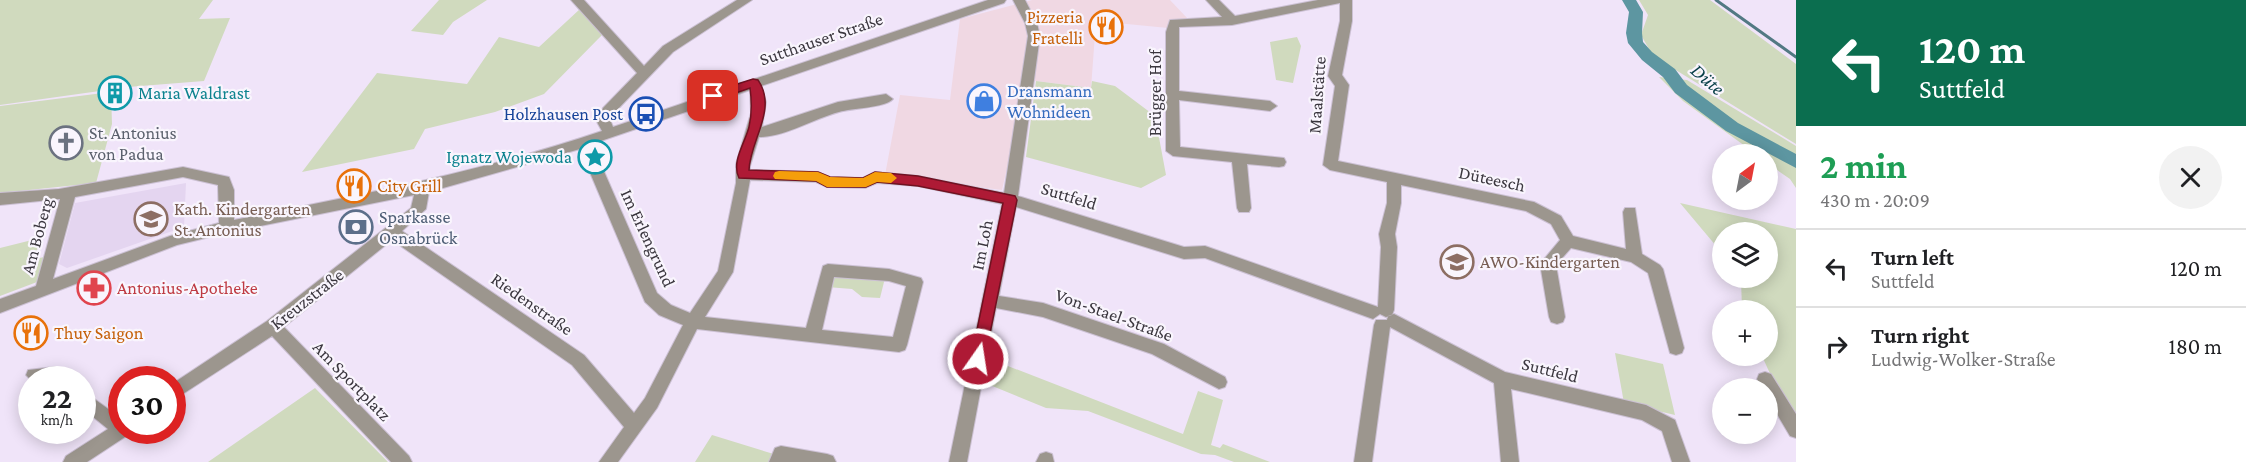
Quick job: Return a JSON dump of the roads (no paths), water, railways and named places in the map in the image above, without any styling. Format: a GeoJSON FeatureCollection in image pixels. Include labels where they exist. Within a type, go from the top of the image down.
{"type":"FeatureCollection","features":[{"type":"Feature","properties":{"kind":"street"},"geometry":{"type":"LineString","coordinates":[[577,0],[640,69],[646,71]]}},
{"type":"Feature","properties":{"kind":"street"},"geometry":{"type":"LineString","coordinates":[[610,133],[604,122],[605,116],[646,71],[681,39],[746,0]]}},
{"type":"Feature","properties":{"kind":"street","name":"Sutthauser Straße"},"geometry":{"type":"LineString","coordinates":[[0,306],[175,240],[226,227],[422,188],[493,170],[584,142],[1000,0]]}},
{"type":"Feature","properties":{"kind":"street","name":"Im Loh"},"geometry":{"type":"LineString","coordinates":[[958,462],[1010,200],[1034,36],[1031,23],[1019,0]]}},
{"type":"Feature","properties":{"kind":"street"},"geometry":{"type":"LineString","coordinates":[[1212,0],[1232,21]]}},
{"type":"Feature","properties":{"kind":"street","name":"Brügger Hof"},"geometry":{"type":"LineString","coordinates":[[1279,162],[1173,151],[1172,32],[1174,23],[1232,21],[1305,2],[1338,0]]}},
{"type":"Feature","properties":{"kind":"street","name":"Maalstätte"},"geometry":{"type":"LineString","coordinates":[[1346,0],[1346,21],[1335,76],[1341,86],[1330,165],[1394,178]]}},
{"type":"Feature","properties":{"kind":"street"},"geometry":{"type":"LineString","coordinates":[[608,462],[651,403],[693,322],[725,272],[744,175],[742,168],[750,136],[754,132],[759,95],[753,83]]}},
{"type":"Feature","properties":{"kind":"street"},"geometry":{"type":"LineString","coordinates":[[1174,95],[1270,106]]}},
{"type":"Feature","properties":{"kind":"street"},"geometry":{"type":"LineString","coordinates":[[754,132],[766,132],[838,106],[886,99]]}},
{"type":"Feature","properties":{"kind":"street","name":"Im Erlengrund"},"geometry":{"type":"LineString","coordinates":[[584,142],[651,297],[665,310],[693,322],[812,336],[899,345],[915,282],[889,275],[828,270],[812,336]]}},
{"type":"Feature","properties":{"kind":"street"},"geometry":{"type":"LineString","coordinates":[[1239,158],[1244,208]]}},
{"type":"Feature","properties":{"kind":"street","name":"Am Boberg"},"geometry":{"type":"LineString","coordinates":[[0,199],[69,192],[183,172],[219,179],[227,185],[226,227]]}},
{"type":"Feature","properties":{"kind":"street","name":"Suttfeld"},"geometry":{"type":"LineString","coordinates":[[744,175],[818,177],[827,182],[866,183],[875,177],[918,181],[933,186],[1010,200],[1184,253],[1205,252],[1384,317],[1502,379],[1646,414],[1669,426],[1681,462]]}},
{"type":"Feature","properties":{"kind":"street"},"geometry":{"type":"LineString","coordinates":[[1363,462],[1384,317],[1389,247],[1387,234],[1394,203],[1394,178]]}},
{"type":"Feature","properties":{"kind":"street","name":"Düteesch"},"geometry":{"type":"LineString","coordinates":[[1394,178],[1529,206],[1556,220],[1568,241]]}},
{"type":"Feature","properties":{"kind":"street","name":"Kreuzstraße"},"geometry":{"type":"LineString","coordinates":[[186,385],[273,326],[392,232],[421,205],[422,188]]}},
{"type":"Feature","properties":{"kind":"street","name":"Am Boberg"},"geometry":{"type":"LineString","coordinates":[[43,289],[69,192]]}},
{"type":"Feature","properties":{"kind":"street"},"geometry":{"type":"LineString","coordinates":[[1630,212],[1635,257]]}},
{"type":"Feature","properties":{"kind":"street","name":"Riedenstraße"},"geometry":{"type":"LineString","coordinates":[[392,232],[578,360],[633,425]]}},
{"type":"Feature","properties":{"kind":"street"},"geometry":{"type":"LineString","coordinates":[[1557,317],[1548,264],[1568,241],[1635,257],[1655,269],[1676,348]]}},
{"type":"Feature","properties":{"kind":"street","name":"Von-Stael-Straße"},"geometry":{"type":"LineString","coordinates":[[991,301],[1042,310],[1158,349],[1219,382]]}},
{"type":"Feature","properties":{"kind":"street","name":"Am Sportplatz"},"geometry":{"type":"LineString","coordinates":[[273,326],[403,462]]}},
{"type":"Feature","properties":{"kind":"street"},"geometry":{"type":"LineString","coordinates":[[1502,379],[1510,462]]}},
{"type":"Feature","properties":{"kind":"street"},"geometry":{"type":"LineString","coordinates":[[1778,400],[1796,430]]}},
{"type":"Feature","properties":{"kind":"street"},"geometry":{"type":"LineString","coordinates":[[96,408],[108,418]]}},
{"type":"Feature","properties":{"kind":"street"},"geometry":{"type":"LineString","coordinates":[[72,462],[108,438]]}},
{"type":"Feature","properties":{"kind":"street"},"geometry":{"type":"LineString","coordinates":[[778,462],[781,454],[827,462]]}},
{"type":"Feature","properties":{"kind":"waterway","name":"Düte"},"geometry":{"type":"LineString","coordinates":[[1629,0],[1636,12],[1634,33],[1636,43],[1647,56],[1669,73],[1681,89],[1732,127],[1796,162]]}},
{"type":"Feature","properties":{"kind":"waterway"},"geometry":{"type":"LineString","coordinates":[[1716,0],[1796,57]]}},
{"type":"Feature","properties":{"kind":"place","name":"Pizzeria Fratelli"},"geometry":{"type":"Point","coordinates":[1106,27]}},
{"type":"Feature","properties":{"kind":"place","name":"Maria Waldrast"},"geometry":{"type":"Point","coordinates":[115,93]}},
{"type":"Feature","properties":{"kind":"place","name":"Dransmann Wohnideen"},"geometry":{"type":"Point","coordinates":[984,101]}},
{"type":"Feature","properties":{"kind":"place","name":"Holzhausen Post"},"geometry":{"type":"Point","coordinates":[646,114]}},
{"type":"Feature","properties":{"kind":"place","name":"St. Antonius von Padua"},"geometry":{"type":"Point","coordinates":[66,143]}},
{"type":"Feature","properties":{"kind":"place","name":"Ignatz Wojewoda"},"geometry":{"type":"Point","coordinates":[595,157]}},
{"type":"Feature","properties":{"kind":"place","name":"City Grill"},"geometry":{"type":"Point","coordinates":[354,186]}},
{"type":"Feature","properties":{"kind":"place","name":"Kath. Kindergarten St. Antonius"},"geometry":{"type":"Point","coordinates":[151,219]}},
{"type":"Feature","properties":{"kind":"place","name":"Sparkasse Osnabrück"},"geometry":{"type":"Point","coordinates":[356,227]}},
{"type":"Feature","properties":{"kind":"place","name":"AWO-Kindergarten"},"geometry":{"type":"Point","coordinates":[1457,262]}},
{"type":"Feature","properties":{"kind":"place","name":"Antonius-Apotheke"},"geometry":{"type":"Point","coordinates":[94,288]}},
{"type":"Feature","properties":{"kind":"place","name":"Thuy Saigon"},"geometry":{"type":"Point","coordinates":[31,333]}}]}
